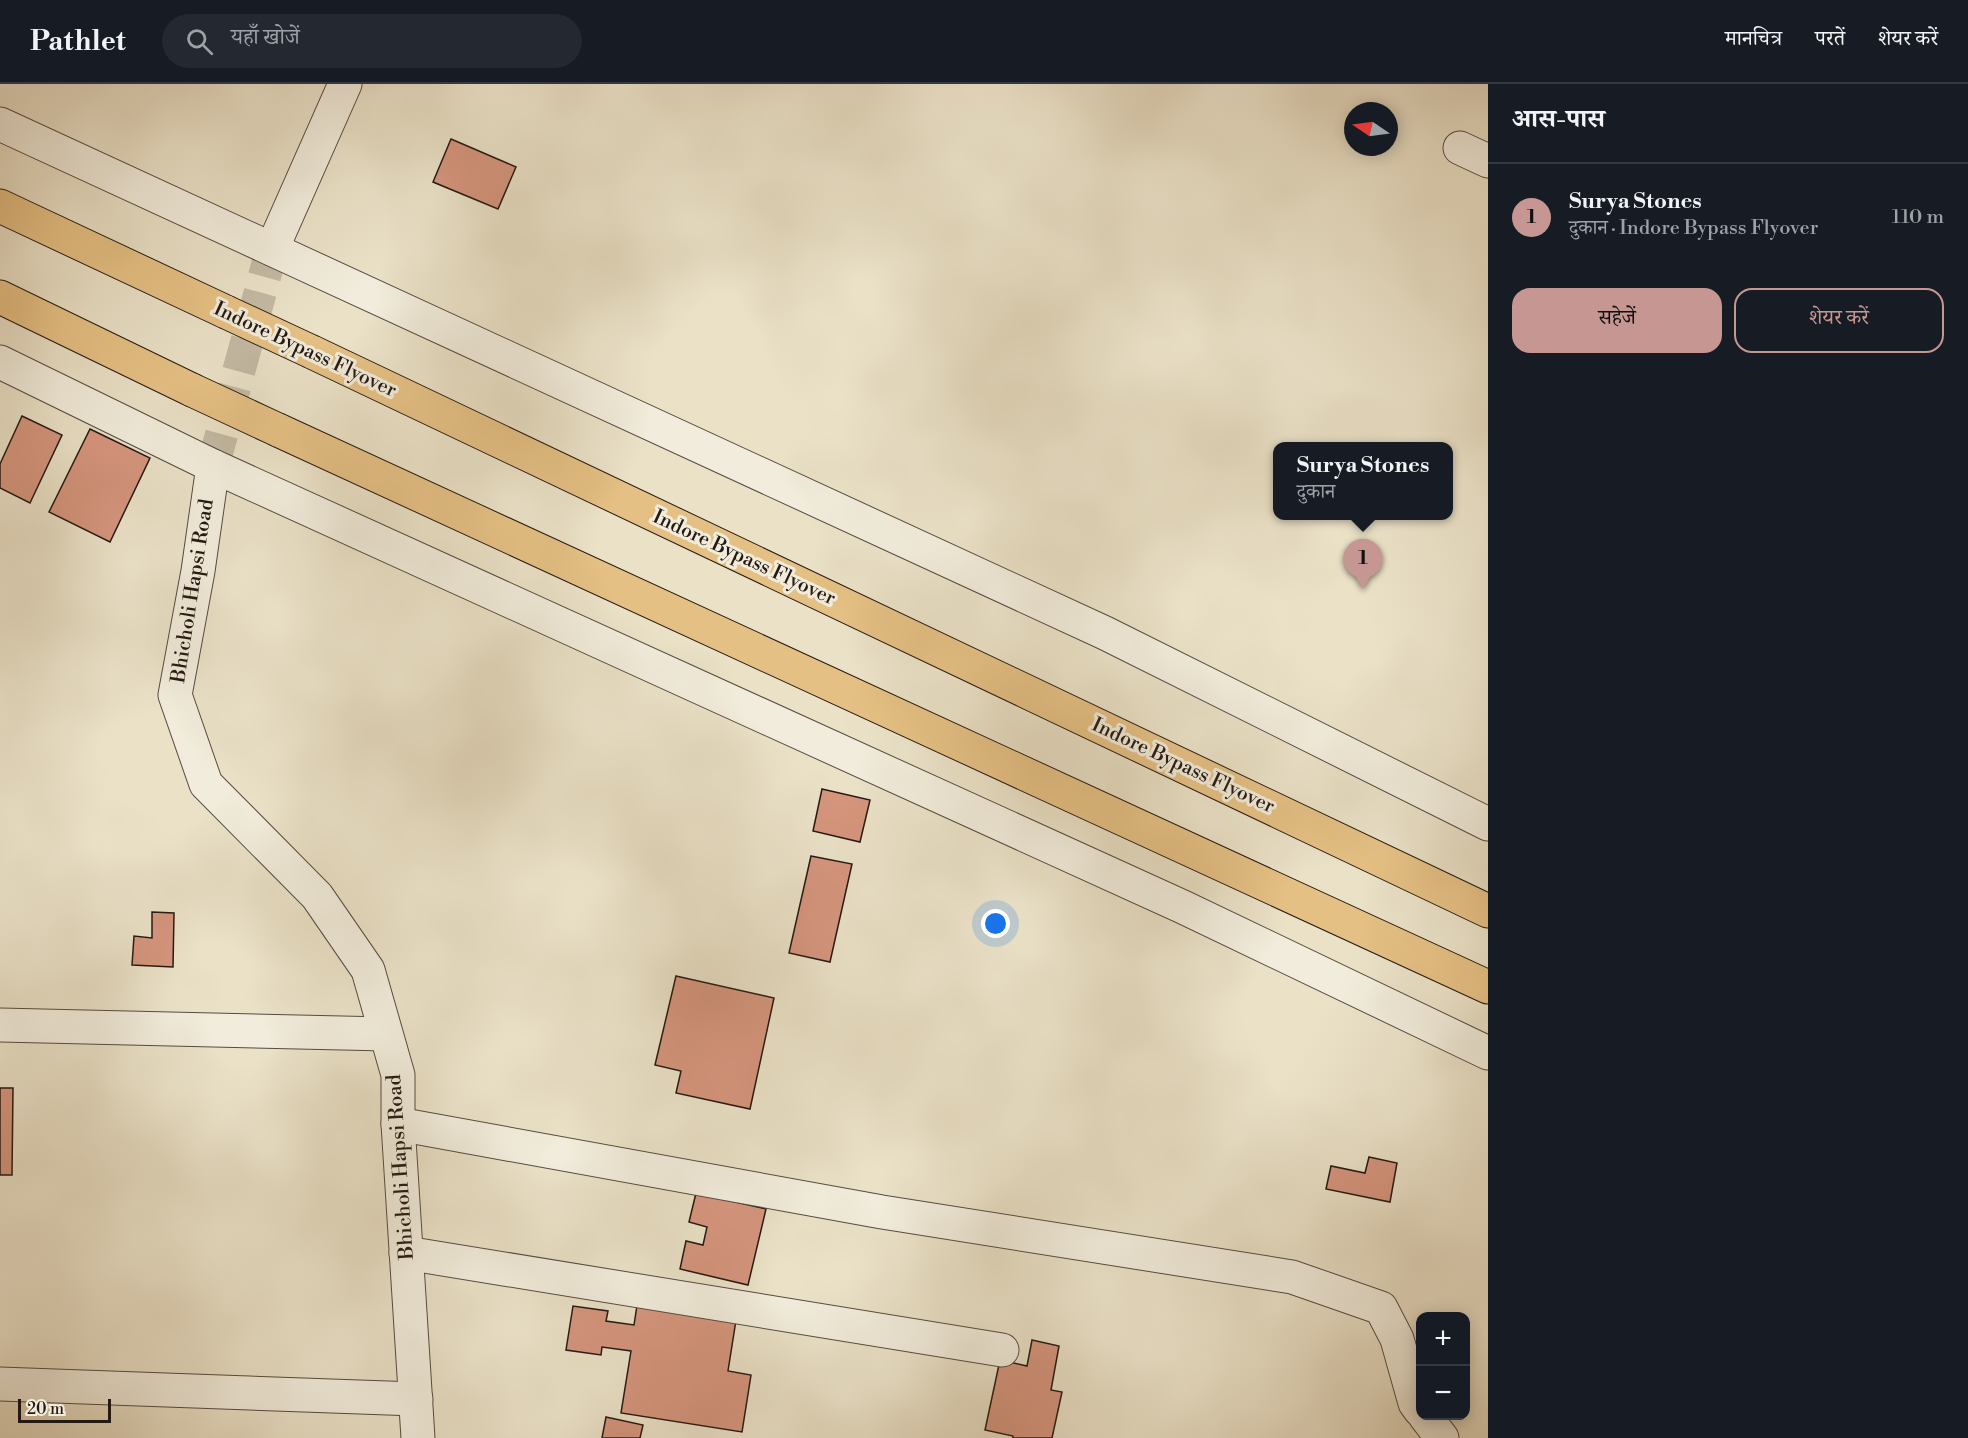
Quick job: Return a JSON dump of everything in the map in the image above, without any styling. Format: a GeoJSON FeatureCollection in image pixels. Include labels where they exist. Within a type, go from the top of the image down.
{"type":"FeatureCollection","features":[{"type":"Feature","properties":{"kind":"highway","name":"Indore Bypass Flyover"},"geometry":{"type":"LineString","coordinates":[[0,206],[1488,911]]}},
{"type":"Feature","properties":{"kind":"highway"},"geometry":{"type":"LineString","coordinates":[[0,297],[278,430],[1474,981]]}},
{"type":"Feature","properties":{"kind":"street"},"geometry":{"type":"LineString","coordinates":[[272,249],[345,84]]}},
{"type":"Feature","properties":{"kind":"street"},"geometry":{"type":"LineString","coordinates":[[0,124],[1105,633],[1488,824]]}},
{"type":"Feature","properties":{"kind":"street"},"geometry":{"type":"LineString","coordinates":[[0,362],[213,466],[1183,908],[1488,1053]]}},
{"type":"Feature","properties":{"kind":"street","name":"Bhicholi Hapsi Road"},"geometry":{"type":"LineString","coordinates":[[213,466],[198,571],[175,695],[206,784],[317,896],[368,970],[398,1075],[398,1124],[418,1438]]}},
{"type":"Feature","properties":{"kind":"street"},"geometry":{"type":"LineString","coordinates":[[0,1025],[386,1034]]}},
{"type":"Feature","properties":{"kind":"street"},"geometry":{"type":"LineString","coordinates":[[398,1124],[882,1212],[1292,1277],[1381,1308],[1397,1339],[1416,1404]]}},
{"type":"Feature","properties":{"kind":"street"},"geometry":{"type":"LineString","coordinates":[[406,1253],[1002,1350]]}},
{"type":"Feature","properties":{"kind":"street"},"geometry":{"type":"LineString","coordinates":[[0,1384],[416,1399]]}},
{"type":"Feature","properties":{"kind":"street"},"geometry":{"type":"LineString","coordinates":[[1428,1420],[1442,1438]]}},
{"type":"Feature","properties":{"kind":"building"},"geometry":{"type":"Polygon","coordinates":[[[451,139],[516,167],[498,209],[433,182],[451,139]]]}},
{"type":"Feature","properties":{"kind":"building"},"geometry":{"type":"Polygon","coordinates":[[[22,416],[62,435],[30,503],[0,488],[0,464],[22,416]]]}},
{"type":"Feature","properties":{"kind":"building"},"geometry":{"type":"Polygon","coordinates":[[[90,429],[150,458],[110,542],[49,512],[90,429]]]}},
{"type":"Feature","properties":{"kind":"building"},"geometry":{"type":"Polygon","coordinates":[[[822,789],[870,800],[860,842],[813,831],[822,789]]]}},
{"type":"Feature","properties":{"kind":"building"},"geometry":{"type":"Polygon","coordinates":[[[811,856],[852,864],[830,962],[789,953],[811,856]]]}},
{"type":"Feature","properties":{"kind":"building"},"geometry":{"type":"Polygon","coordinates":[[[152,912],[174,913],[173,967],[132,965],[134,936],[152,938],[152,912]]]}},
{"type":"Feature","properties":{"kind":"building"},"geometry":{"type":"Polygon","coordinates":[[[676,976],[774,998],[750,1109],[676,1093],[681,1071],[655,1065],[676,976]]]}},
{"type":"Feature","properties":{"kind":"building"},"geometry":{"type":"Polygon","coordinates":[[[0,1088],[13,1088],[12,1175],[0,1175],[0,1088]]]}},
{"type":"Feature","properties":{"kind":"building"},"geometry":{"type":"Polygon","coordinates":[[[1369,1157],[1397,1163],[1390,1202],[1326,1189],[1331,1166],[1365,1173],[1369,1157]]]}},
{"type":"Feature","properties":{"kind":"building"},"geometry":{"type":"Polygon","coordinates":[[[696,1193],[766,1209],[748,1285],[680,1269],[686,1241],[703,1245],[707,1227],[689,1222],[696,1193]]]}},
{"type":"Feature","properties":{"kind":"building"},"geometry":{"type":"Polygon","coordinates":[[[638,1299],[737,1314],[728,1371],[751,1375],[742,1432],[621,1413],[631,1351],[602,1347],[601,1355],[566,1350],[573,1306],[608,1311],[606,1321],[634,1325],[638,1299]]]}},
{"type":"Feature","properties":{"kind":"building"},"geometry":{"type":"Polygon","coordinates":[[[1032,1340],[1059,1346],[1051,1390],[1062,1392],[1052,1438],[1013,1438],[1013,1436],[985,1430],[1000,1360],[1027,1366],[1032,1340]]]}},
{"type":"Feature","properties":{"kind":"building"},"geometry":{"type":"Polygon","coordinates":[[[606,1417],[643,1425],[640,1438],[602,1438],[606,1417]]]}},
{"type":"Feature","properties":{"kind":"tunnel"},"geometry":{"type":"LineString","coordinates":[[213,466],[272,249]]}},
{"type":"Feature","properties":{"kind":"place","name":"Surya Stones"},"geometry":{"type":"Point","coordinates":[1363,589]}}]}
